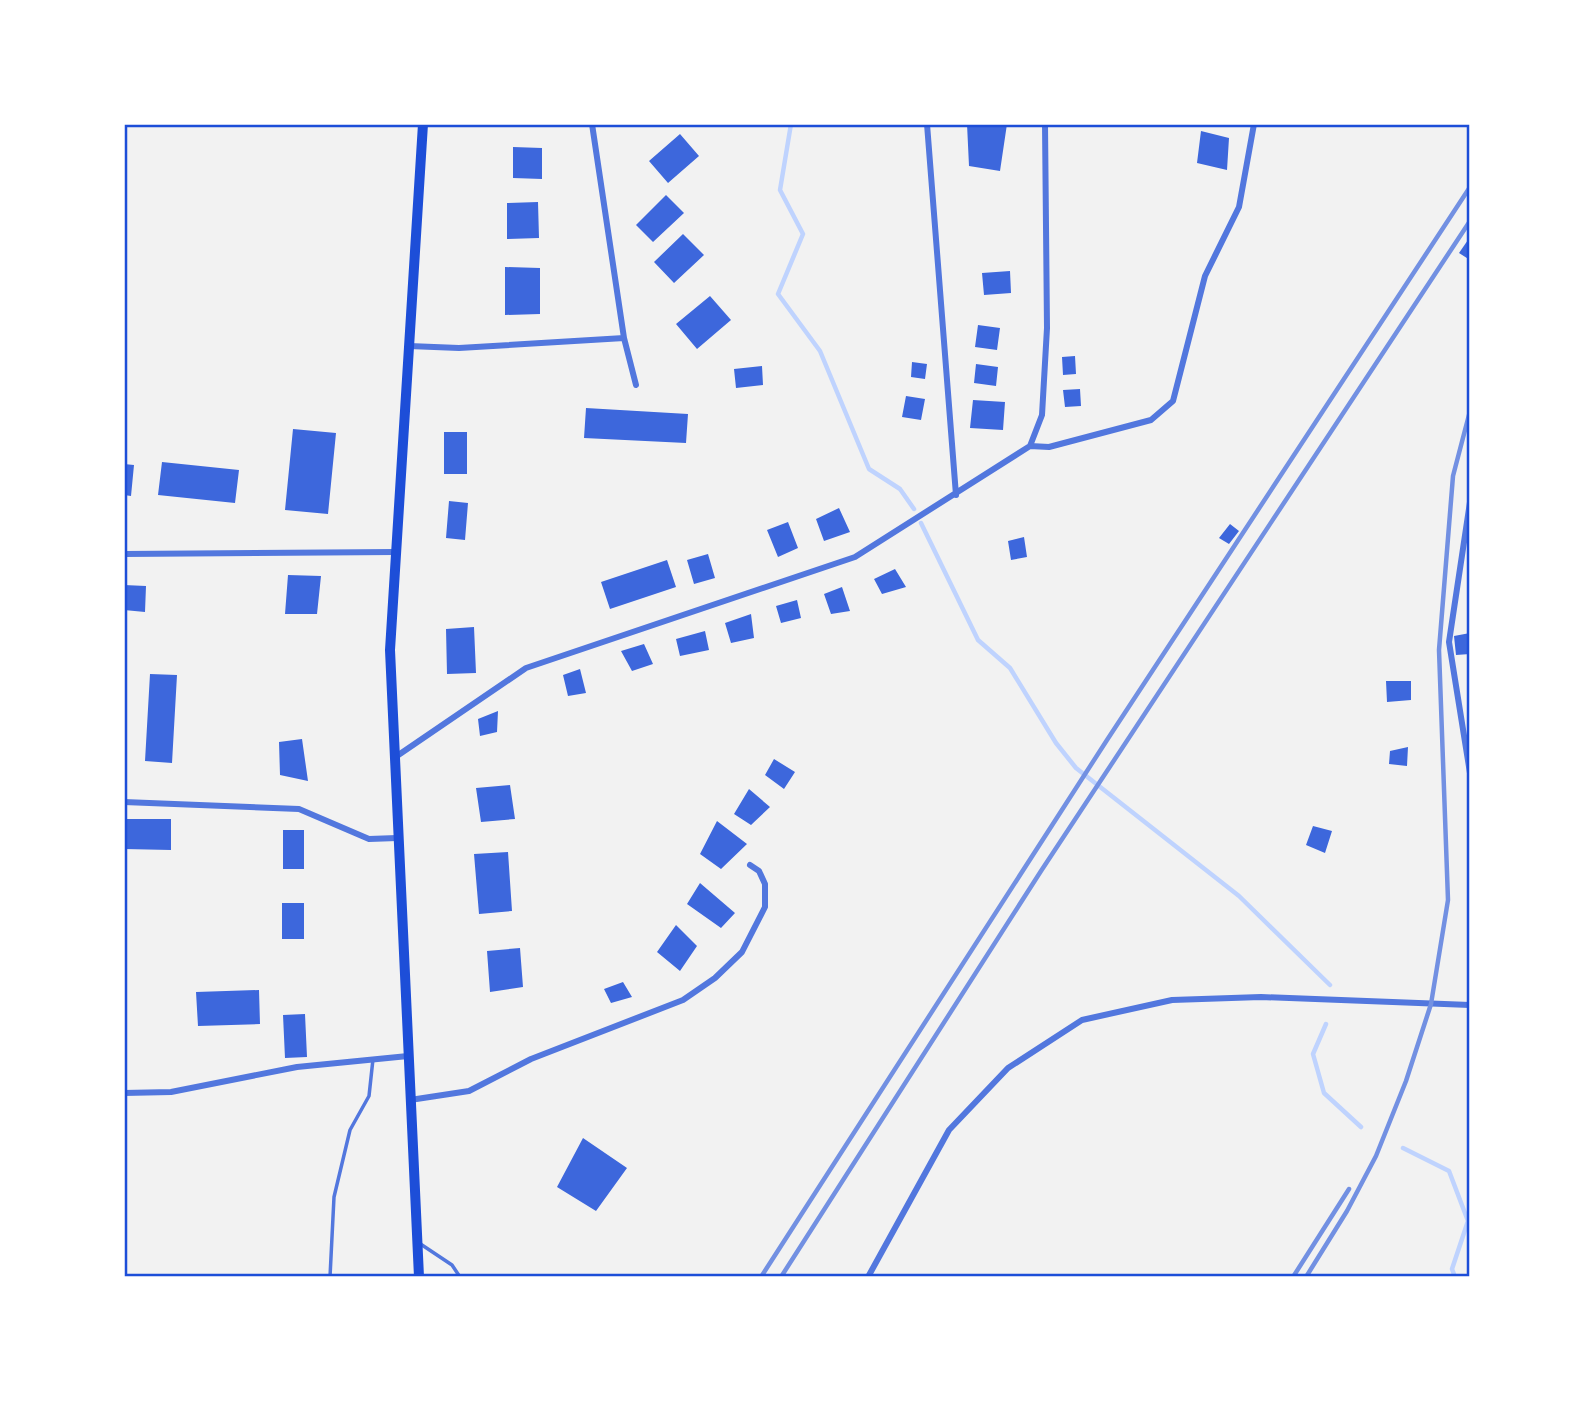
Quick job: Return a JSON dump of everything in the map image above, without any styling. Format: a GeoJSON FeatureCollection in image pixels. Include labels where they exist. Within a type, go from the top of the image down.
{"type":"FeatureCollection","features":[{"type":"Feature","properties":{"kind":"main road"},"geometry":{"type":"LineString","coordinates":[[419,1277],[390,650],[423,124]]}},
{"type":"Feature","properties":{"kind":"street"},"geometry":{"type":"LineString","coordinates":[[592,124],[624,338],[636,386]]}},
{"type":"Feature","properties":{"kind":"street"},"geometry":{"type":"LineString","coordinates":[[927,124],[957,495]]}},
{"type":"Feature","properties":{"kind":"street"},"geometry":{"type":"LineString","coordinates":[[394,758],[526,668],[855,557],[957,495],[1030,446],[1042,415],[1045,353],[1045,124]]}},
{"type":"Feature","properties":{"kind":"street"},"geometry":{"type":"LineString","coordinates":[[1030,446],[1049,447],[1151,420],[1173,401],[1205,276],[1239,207],[1254,124]]}},
{"type":"Feature","properties":{"kind":"street"},"geometry":{"type":"LineString","coordinates":[[409,345],[459,348],[624,338]]}},
{"type":"Feature","properties":{"kind":"street"},"geometry":{"type":"LineString","coordinates":[[1470,502],[1449,642],[1470,773]]}},
{"type":"Feature","properties":{"kind":"street"},"geometry":{"type":"LineString","coordinates":[[124,554],[395,552]]}},
{"type":"Feature","properties":{"kind":"street"},"geometry":{"type":"LineString","coordinates":[[124,802],[299,809],[369,839],[397,838]]}},
{"type":"Feature","properties":{"kind":"street"},"geometry":{"type":"LineString","coordinates":[[410,1100],[469,1091],[531,1059],[683,1000],[715,978],[742,952],[765,907],[765,884],[759,871],[750,865]]}},
{"type":"Feature","properties":{"kind":"street"},"geometry":{"type":"LineString","coordinates":[[868,1277],[949,1130],[1008,1068],[1082,1020],[1172,1000],[1261,997],[1470,1005]]}},
{"type":"Feature","properties":{"kind":"street"},"geometry":{"type":"LineString","coordinates":[[124,1093],[171,1092],[297,1067],[408,1056]]}},
{"type":"Feature","properties":{"kind":"lane"},"geometry":{"type":"LineString","coordinates":[[330,1277],[334,1197],[350,1130],[369,1096],[373,1059]]}},
{"type":"Feature","properties":{"kind":"lane"},"geometry":{"type":"LineString","coordinates":[[417,1241],[452,1265],[460,1277]]}},
{"type":"Feature","properties":{"kind":"building"},"geometry":{"type":"Polygon","coordinates":[[[967,124],[1007,124],[1000,171],[969,166],[967,124]]]}},
{"type":"Feature","properties":{"kind":"building"},"geometry":{"type":"Polygon","coordinates":[[[1201,131],[1229,138],[1227,170],[1197,163],[1201,131]]]}},
{"type":"Feature","properties":{"kind":"building"},"geometry":{"type":"Polygon","coordinates":[[[680,134],[699,156],[668,183],[649,161],[680,134]]]}},
{"type":"Feature","properties":{"kind":"building"},"geometry":{"type":"Polygon","coordinates":[[[513,147],[542,148],[542,179],[513,178],[513,147]]]}},
{"type":"Feature","properties":{"kind":"building"},"geometry":{"type":"Polygon","coordinates":[[[666,195],[684,213],[653,242],[636,225],[666,195]]]}},
{"type":"Feature","properties":{"kind":"building"},"geometry":{"type":"Polygon","coordinates":[[[538,202],[539,238],[507,239],[507,203],[538,202]]]}},
{"type":"Feature","properties":{"kind":"building"},"geometry":{"type":"Polygon","coordinates":[[[683,234],[704,255],[674,283],[654,262],[683,234]]]}},
{"type":"Feature","properties":{"kind":"building"},"geometry":{"type":"Polygon","coordinates":[[[1470,237],[1470,260],[1459,253],[1470,237]]]}},
{"type":"Feature","properties":{"kind":"building"},"geometry":{"type":"Polygon","coordinates":[[[505,267],[540,268],[540,314],[505,315],[505,267]]]}},
{"type":"Feature","properties":{"kind":"building"},"geometry":{"type":"Polygon","coordinates":[[[1010,271],[1011,293],[984,295],[982,273],[1010,271]]]}},
{"type":"Feature","properties":{"kind":"building"},"geometry":{"type":"Polygon","coordinates":[[[710,296],[731,320],[697,349],[676,324],[710,296]]]}},
{"type":"Feature","properties":{"kind":"building"},"geometry":{"type":"Polygon","coordinates":[[[978,325],[1000,328],[997,350],[975,347],[978,325]]]}},
{"type":"Feature","properties":{"kind":"building"},"geometry":{"type":"Polygon","coordinates":[[[1075,356],[1076,374],[1063,375],[1062,357],[1075,356]]]}},
{"type":"Feature","properties":{"kind":"building"},"geometry":{"type":"Polygon","coordinates":[[[912,362],[927,364],[925,379],[911,377],[912,362]]]}},
{"type":"Feature","properties":{"kind":"building"},"geometry":{"type":"Polygon","coordinates":[[[976,364],[998,367],[996,386],[974,383],[976,364]]]}},
{"type":"Feature","properties":{"kind":"building"},"geometry":{"type":"Polygon","coordinates":[[[762,366],[763,385],[736,388],[734,369],[762,366]]]}},
{"type":"Feature","properties":{"kind":"building"},"geometry":{"type":"Polygon","coordinates":[[[1080,389],[1081,406],[1065,407],[1063,390],[1080,389]]]}},
{"type":"Feature","properties":{"kind":"building"},"geometry":{"type":"Polygon","coordinates":[[[906,396],[925,399],[921,420],[902,417],[906,396]]]}},
{"type":"Feature","properties":{"kind":"building"},"geometry":{"type":"Polygon","coordinates":[[[973,400],[1005,402],[1003,430],[970,428],[973,400]]]}},
{"type":"Feature","properties":{"kind":"building"},"geometry":{"type":"Polygon","coordinates":[[[586,408],[688,414],[686,443],[584,438],[586,408]]]}},
{"type":"Feature","properties":{"kind":"building"},"geometry":{"type":"Polygon","coordinates":[[[293,429],[336,433],[328,514],[285,510],[293,429]]]}},
{"type":"Feature","properties":{"kind":"building"},"geometry":{"type":"Polygon","coordinates":[[[444,432],[467,432],[467,474],[444,474],[444,432]]]}},
{"type":"Feature","properties":{"kind":"building"},"geometry":{"type":"Polygon","coordinates":[[[162,462],[239,470],[235,503],[158,495],[162,462]]]}},
{"type":"Feature","properties":{"kind":"building"},"geometry":{"type":"Polygon","coordinates":[[[124,464],[134,465],[131,496],[124,495],[124,464]]]}},
{"type":"Feature","properties":{"kind":"building"},"geometry":{"type":"Polygon","coordinates":[[[449,501],[468,503],[465,540],[446,538],[449,501]]]}},
{"type":"Feature","properties":{"kind":"building"},"geometry":{"type":"Polygon","coordinates":[[[839,508],[850,532],[824,541],[816,519],[839,508]]]}},
{"type":"Feature","properties":{"kind":"building"},"geometry":{"type":"Polygon","coordinates":[[[788,522],[798,548],[778,557],[767,530],[788,522]]]}},
{"type":"Feature","properties":{"kind":"building"},"geometry":{"type":"Polygon","coordinates":[[[1230,524],[1239,531],[1229,544],[1219,538],[1230,524]]]}},
{"type":"Feature","properties":{"kind":"building"},"geometry":{"type":"Polygon","coordinates":[[[1024,537],[1027,557],[1011,560],[1008,541],[1024,537]]]}},
{"type":"Feature","properties":{"kind":"building"},"geometry":{"type":"Polygon","coordinates":[[[708,554],[715,578],[694,584],[687,560],[708,554]]]}},
{"type":"Feature","properties":{"kind":"building"},"geometry":{"type":"Polygon","coordinates":[[[667,560],[676,587],[610,609],[601,582],[667,560]]]}},
{"type":"Feature","properties":{"kind":"building"},"geometry":{"type":"Polygon","coordinates":[[[895,569],[906,587],[882,594],[874,579],[895,569]]]}},
{"type":"Feature","properties":{"kind":"building"},"geometry":{"type":"Polygon","coordinates":[[[288,575],[321,576],[317,614],[285,614],[288,575]]]}},
{"type":"Feature","properties":{"kind":"building"},"geometry":{"type":"Polygon","coordinates":[[[124,585],[146,586],[145,612],[124,610],[124,585]]]}},
{"type":"Feature","properties":{"kind":"building"},"geometry":{"type":"Polygon","coordinates":[[[842,587],[850,611],[831,614],[824,594],[842,587]]]}},
{"type":"Feature","properties":{"kind":"building"},"geometry":{"type":"Polygon","coordinates":[[[797,600],[801,618],[781,623],[776,606],[797,600]]]}},
{"type":"Feature","properties":{"kind":"building"},"geometry":{"type":"Polygon","coordinates":[[[751,614],[754,638],[731,643],[725,623],[751,614]]]}},
{"type":"Feature","properties":{"kind":"building"},"geometry":{"type":"Polygon","coordinates":[[[474,627],[476,673],[447,674],[446,629],[474,627]]]}},
{"type":"Feature","properties":{"kind":"building"},"geometry":{"type":"Polygon","coordinates":[[[705,631],[709,650],[680,656],[676,639],[705,631]]]}},
{"type":"Feature","properties":{"kind":"building"},"geometry":{"type":"Polygon","coordinates":[[[1470,633],[1470,654],[1456,655],[1454,636],[1470,633]]]}},
{"type":"Feature","properties":{"kind":"building"},"geometry":{"type":"Polygon","coordinates":[[[644,644],[653,664],[632,671],[621,651],[644,644]]]}},
{"type":"Feature","properties":{"kind":"building"},"geometry":{"type":"Polygon","coordinates":[[[580,669],[586,693],[568,696],[563,675],[580,669]]]}},
{"type":"Feature","properties":{"kind":"building"},"geometry":{"type":"Polygon","coordinates":[[[150,674],[177,675],[172,763],[145,761],[150,674]]]}},
{"type":"Feature","properties":{"kind":"building"},"geometry":{"type":"Polygon","coordinates":[[[1386,681],[1411,681],[1411,700],[1387,702],[1386,681]]]}},
{"type":"Feature","properties":{"kind":"building"},"geometry":{"type":"Polygon","coordinates":[[[498,711],[497,732],[480,736],[478,719],[498,711]]]}},
{"type":"Feature","properties":{"kind":"building"},"geometry":{"type":"Polygon","coordinates":[[[302,739],[308,781],[280,775],[279,742],[302,739]]]}},
{"type":"Feature","properties":{"kind":"building"},"geometry":{"type":"Polygon","coordinates":[[[1408,747],[1407,766],[1389,764],[1390,751],[1408,747]]]}},
{"type":"Feature","properties":{"kind":"building"},"geometry":{"type":"Polygon","coordinates":[[[774,759],[795,772],[784,789],[765,775],[774,759]]]}},
{"type":"Feature","properties":{"kind":"building"},"geometry":{"type":"Polygon","coordinates":[[[510,785],[515,819],[481,822],[476,788],[510,785]]]}},
{"type":"Feature","properties":{"kind":"building"},"geometry":{"type":"Polygon","coordinates":[[[749,789],[770,807],[751,825],[734,814],[749,789]]]}},
{"type":"Feature","properties":{"kind":"building"},"geometry":{"type":"Polygon","coordinates":[[[124,819],[171,819],[171,850],[124,849],[124,819]]]}},
{"type":"Feature","properties":{"kind":"building"},"geometry":{"type":"Polygon","coordinates":[[[717,821],[747,844],[721,869],[700,854],[717,821]]]}},
{"type":"Feature","properties":{"kind":"building"},"geometry":{"type":"Polygon","coordinates":[[[1313,826],[1332,831],[1325,853],[1306,845],[1313,826]]]}},
{"type":"Feature","properties":{"kind":"building"},"geometry":{"type":"Polygon","coordinates":[[[283,830],[304,830],[304,869],[283,869],[283,830]]]}},
{"type":"Feature","properties":{"kind":"building"},"geometry":{"type":"Polygon","coordinates":[[[508,852],[512,911],[479,914],[474,854],[508,852]]]}},
{"type":"Feature","properties":{"kind":"building"},"geometry":{"type":"Polygon","coordinates":[[[700,883],[735,913],[721,928],[687,904],[700,883]]]}},
{"type":"Feature","properties":{"kind":"building"},"geometry":{"type":"Polygon","coordinates":[[[282,903],[304,903],[304,939],[282,939],[282,903]]]}},
{"type":"Feature","properties":{"kind":"building"},"geometry":{"type":"Polygon","coordinates":[[[676,925],[697,946],[680,971],[657,952],[676,925]]]}},
{"type":"Feature","properties":{"kind":"building"},"geometry":{"type":"Polygon","coordinates":[[[520,948],[523,987],[490,992],[487,951],[520,948]]]}},
{"type":"Feature","properties":{"kind":"building"},"geometry":{"type":"Polygon","coordinates":[[[623,982],[632,997],[611,1003],[604,989],[623,982]]]}},
{"type":"Feature","properties":{"kind":"building"},"geometry":{"type":"Polygon","coordinates":[[[259,990],[260,1024],[198,1026],[196,992],[259,990]]]}},
{"type":"Feature","properties":{"kind":"building"},"geometry":{"type":"Polygon","coordinates":[[[305,1014],[307,1057],[285,1058],[283,1015],[305,1014]]]}},
{"type":"Feature","properties":{"kind":"building"},"geometry":{"type":"Polygon","coordinates":[[[583,1138],[627,1168],[596,1211],[557,1187],[583,1138]]]}},
{"type":"Feature","properties":{"kind":"waterway"},"geometry":{"type":"LineString","coordinates":[[791,124],[780,190],[803,234],[778,294],[820,351],[869,469],[900,489],[914,509]]}},
{"type":"Feature","properties":{"kind":"waterway"},"geometry":{"type":"LineString","coordinates":[[921,523],[978,640],[1010,668],[1056,743],[1076,768],[1239,896],[1330,985]]}},
{"type":"Feature","properties":{"kind":"waterway"},"geometry":{"type":"LineString","coordinates":[[1326,1024],[1313,1054],[1324,1093],[1361,1127]]}},
{"type":"Feature","properties":{"kind":"waterway"},"geometry":{"type":"LineString","coordinates":[[1403,1148],[1449,1171],[1468,1221],[1452,1269],[1455,1277]]}},
{"type":"Feature","properties":{"kind":"railway"},"geometry":{"type":"LineString","coordinates":[[761,1277],[1107,740],[1470,187]]}},
{"type":"Feature","properties":{"kind":"railway"},"geometry":{"type":"LineString","coordinates":[[781,1277],[1041,871],[1470,221]]}},
{"type":"Feature","properties":{"kind":"railway"},"geometry":{"type":"LineString","coordinates":[[1306,1277],[1347,1211],[1376,1156],[1406,1081],[1431,1004],[1448,900],[1439,650],[1453,476],[1470,411]]}},
{"type":"Feature","properties":{"kind":"railway"},"geometry":{"type":"LineString","coordinates":[[1293,1277],[1349,1189]]}}]}
